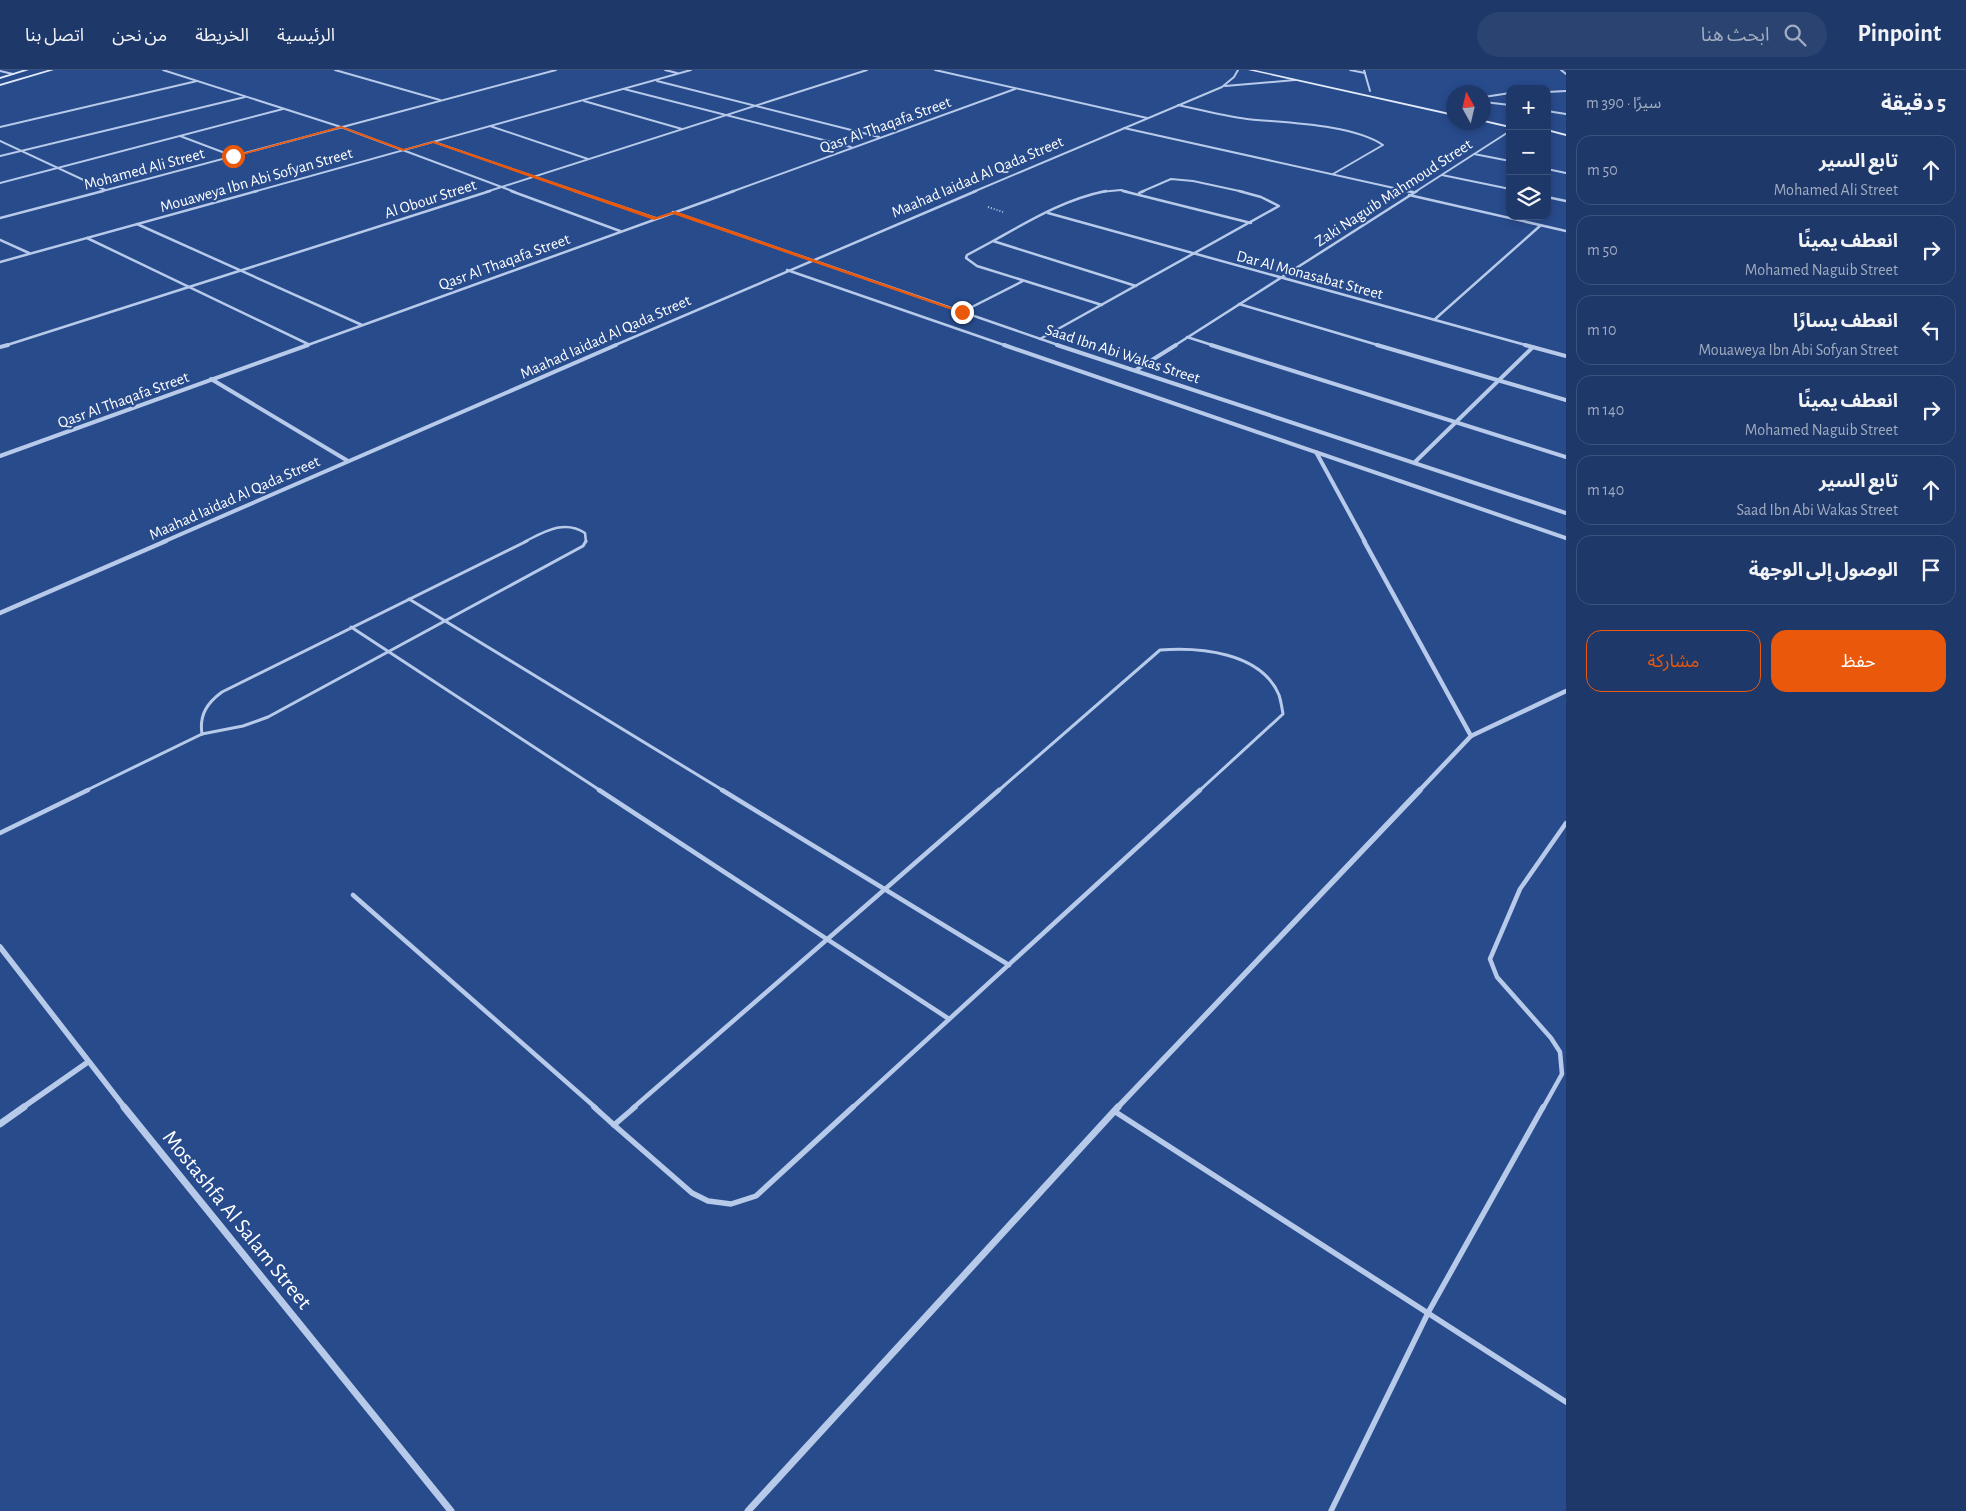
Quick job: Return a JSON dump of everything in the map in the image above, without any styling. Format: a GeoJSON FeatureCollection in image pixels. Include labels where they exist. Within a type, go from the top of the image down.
{"type":"FeatureCollection","features":[{"type":"Feature","properties":{"kind":"street"},"geometry":{"type":"LineString","coordinates":[[0,78],[27,70]]}},
{"type":"Feature","properties":{"kind":"street"},"geometry":{"type":"LineString","coordinates":[[0,86],[52,70]]}},
{"type":"Feature","properties":{"kind":"street"},"geometry":{"type":"LineString","coordinates":[[164,70],[341,127],[621,231]]}},
{"type":"Feature","properties":{"kind":"street"},"geometry":{"type":"LineString","coordinates":[[335,70],[441,101]]}},
{"type":"Feature","properties":{"kind":"street","name":"Mohamed Ali Street"},"geometry":{"type":"LineString","coordinates":[[0,218],[556,70]]}},
{"type":"Feature","properties":{"kind":"street"},"geometry":{"type":"LineString","coordinates":[[665,70],[680,73]]}},
{"type":"Feature","properties":{"kind":"street","name":"Mouaweya Ibn Abi Sofyan Street"},"geometry":{"type":"LineString","coordinates":[[0,262],[692,70]]}},
{"type":"Feature","properties":{"kind":"street","name":"Al Obour Street"},"geometry":{"type":"LineString","coordinates":[[0,347],[867,70]]}},
{"type":"Feature","properties":{"kind":"street"},"geometry":{"type":"LineString","coordinates":[[935,70],[1147,118]]}},
{"type":"Feature","properties":{"kind":"street","name":"Maahad Iaidad Al Qada Street"},"geometry":{"type":"LineString","coordinates":[[0,613],[787,270],[1222,86],[1234,77],[1238,70]]}},
{"type":"Feature","properties":{"kind":"street"},"geometry":{"type":"LineString","coordinates":[[1250,70],[1446,112]]}},
{"type":"Feature","properties":{"kind":"street"},"geometry":{"type":"LineString","coordinates":[[1273,70],[1446,107]]}},
{"type":"Feature","properties":{"kind":"street"},"geometry":{"type":"LineString","coordinates":[[1350,70],[1365,71],[1370,91]]}},
{"type":"Feature","properties":{"kind":"street"},"geometry":{"type":"LineString","coordinates":[[0,71],[13,74]]}},
{"type":"Feature","properties":{"kind":"street"},"geometry":{"type":"LineString","coordinates":[[655,80],[880,138]]}},
{"type":"Feature","properties":{"kind":"street","name":"Maahad Iaidad Al Qada Street"},"geometry":{"type":"LineString","coordinates":[[1222,86],[1295,80]]}},
{"type":"Feature","properties":{"kind":"street"},"geometry":{"type":"LineString","coordinates":[[0,127],[197,81]]}},
{"type":"Feature","properties":{"kind":"street","name":"Qasr Al Thaqafa Street"},"geometry":{"type":"LineString","coordinates":[[0,456],[1016,88]]}},
{"type":"Feature","properties":{"kind":"street"},"geometry":{"type":"LineString","coordinates":[[624,89],[852,148]]}},
{"type":"Feature","properties":{"kind":"street"},"geometry":{"type":"LineString","coordinates":[[1551,92],[1566,91]]}},
{"type":"Feature","properties":{"kind":"street"},"geometry":{"type":"LineString","coordinates":[[1491,96],[1506,94]]}},
{"type":"Feature","properties":{"kind":"street"},"geometry":{"type":"LineString","coordinates":[[0,156],[247,97]]}},
{"type":"Feature","properties":{"kind":"street"},"geometry":{"type":"LineString","coordinates":[[582,100],[682,129]]}},
{"type":"Feature","properties":{"kind":"street"},"geometry":{"type":"LineString","coordinates":[[1491,103],[1506,105]]}},
{"type":"Feature","properties":{"kind":"street"},"geometry":{"type":"LineString","coordinates":[[1177,105],[1231,117],[1350,133],[1375,139],[1383,145],[1333,175]]}},
{"type":"Feature","properties":{"kind":"street"},"geometry":{"type":"LineString","coordinates":[[0,183],[284,109]]}},
{"type":"Feature","properties":{"kind":"street"},"geometry":{"type":"LineString","coordinates":[[1551,112],[1566,114]]}},
{"type":"Feature","properties":{"kind":"street"},"geometry":{"type":"LineString","coordinates":[[1491,118],[1506,121]]}},
{"type":"Feature","properties":{"kind":"street"},"geometry":{"type":"LineString","coordinates":[[1491,123],[1506,126]]}},
{"type":"Feature","properties":{"kind":"street"},"geometry":{"type":"LineString","coordinates":[[489,126],[589,159]]}},
{"type":"Feature","properties":{"kind":"street"},"geometry":{"type":"LineString","coordinates":[[1123,128],[1414,192]]}},
{"type":"Feature","properties":{"kind":"street"},"geometry":{"type":"LineString","coordinates":[[1551,131],[1566,134]]}},
{"type":"Feature","properties":{"kind":"street","name":"Zaki Naguib Mahmoud Street"},"geometry":{"type":"LineString","coordinates":[[1136,370],[1506,133]]}},
{"type":"Feature","properties":{"kind":"street"},"geometry":{"type":"LineString","coordinates":[[179,136],[233,156]]}},
{"type":"Feature","properties":{"kind":"street"},"geometry":{"type":"LineString","coordinates":[[1551,137],[1566,140]]}},
{"type":"Feature","properties":{"kind":"street"},"geometry":{"type":"LineString","coordinates":[[0,142],[105,190]]}},
{"type":"Feature","properties":{"kind":"street"},"geometry":{"type":"LineString","coordinates":[[433,142],[656,219]]}},
{"type":"Feature","properties":{"kind":"street"},"geometry":{"type":"LineString","coordinates":[[1473,154],[1506,161]]}},
{"type":"Feature","properties":{"kind":"street"},"geometry":{"type":"LineString","coordinates":[[1551,170],[1566,173]]}},
{"type":"Feature","properties":{"kind":"street"},"geometry":{"type":"LineString","coordinates":[[1442,175],[1506,188]]}},
{"type":"Feature","properties":{"kind":"street"},"geometry":{"type":"LineString","coordinates":[[1040,339],[1251,223],[1277,208],[1278,203],[1268,198],[1190,179],[1163,181],[1139,194]]}},
{"type":"Feature","properties":{"kind":"street"},"geometry":{"type":"LineString","coordinates":[[1102,305],[977,266],[966,258],[967,255],[1048,212],[1102,190],[1121,190],[1251,223]]}},
{"type":"Feature","properties":{"kind":"street"},"geometry":{"type":"LineString","coordinates":[[1409,195],[1566,231]]}},
{"type":"Feature","properties":{"kind":"street"},"geometry":{"type":"LineString","coordinates":[[1551,198],[1566,201]]}},
{"type":"Feature","properties":{"kind":"street","name":"Saad Ibn Abi Wakas Street"},"geometry":{"type":"LineString","coordinates":[[673,212],[1040,339],[1566,513]]}},
{"type":"Feature","properties":{"kind":"street","name":"Dar Al Monasabat Street"},"geometry":{"type":"LineString","coordinates":[[1048,212],[1566,356]]}},
{"type":"Feature","properties":{"kind":"street"},"geometry":{"type":"LineString","coordinates":[[136,224],[362,325]]}},
{"type":"Feature","properties":{"kind":"street"},"geometry":{"type":"LineString","coordinates":[[1434,320],[1542,225]]}},
{"type":"Feature","properties":{"kind":"street"},"geometry":{"type":"LineString","coordinates":[[86,238],[308,344]]}},
{"type":"Feature","properties":{"kind":"street"},"geometry":{"type":"LineString","coordinates":[[0,240],[30,254]]}},
{"type":"Feature","properties":{"kind":"street"},"geometry":{"type":"LineString","coordinates":[[993,241],[1136,286]]}},
{"type":"Feature","properties":{"kind":"street","name":"Saad Ibn Abi Wakas Street"},"geometry":{"type":"LineString","coordinates":[[787,270],[1566,538]]}},
{"type":"Feature","properties":{"kind":"street"},"geometry":{"type":"LineString","coordinates":[[962,312],[1023,281]]}},
{"type":"Feature","properties":{"kind":"street"},"geometry":{"type":"LineString","coordinates":[[1239,304],[1566,400]]}},
{"type":"Feature","properties":{"kind":"street"},"geometry":{"type":"LineString","coordinates":[[1187,337],[1566,457]]}},
{"type":"Feature","properties":{"kind":"street"},"geometry":{"type":"LineString","coordinates":[[1415,462],[1534,347]]}},
{"type":"Feature","properties":{"kind":"street"},"geometry":{"type":"LineString","coordinates":[[211,379],[348,461]]}},
{"type":"Feature","properties":{"kind":"street"},"geometry":{"type":"LineString","coordinates":[[1316,452],[1471,736]]}},
{"type":"Feature","properties":{"kind":"street"},"geometry":{"type":"LineString","coordinates":[[748,1511],[1114,1112],[1471,736],[1566,691]]}},
{"type":"Feature","properties":{"kind":"street","name":"Mostashfa Al Salam Street"},"geometry":{"type":"LineString","coordinates":[[0,947],[88,1062],[451,1511]]}},
{"type":"Feature","properties":{"kind":"street"},"geometry":{"type":"LineString","coordinates":[[0,1124],[88,1062]]}},
{"type":"Feature","properties":{"kind":"lane"},"geometry":{"type":"LineString","coordinates":[[1561,70],[1566,74]]}},
{"type":"Feature","properties":{"kind":"lane"},"geometry":{"type":"LineString","coordinates":[[0,833],[202,734],[243,726],[268,717],[583,546],[586,542],[585,533],[566,526],[550,529],[222,692],[206,706],[202,713],[200,724],[202,734]]}},
{"type":"Feature","properties":{"kind":"lane"},"geometry":{"type":"LineString","coordinates":[[409,599],[1009,965]]}},
{"type":"Feature","properties":{"kind":"lane"},"geometry":{"type":"LineString","coordinates":[[351,627],[949,1019]]}},
{"type":"Feature","properties":{"kind":"lane"},"geometry":{"type":"LineString","coordinates":[[352,895],[614,1125],[692,1193],[703,1201],[716,1205],[731,1206],[756,1196],[1283,714],[1283,703],[1278,691],[1269,680],[1243,662],[1227,655],[1193,648],[1160,650],[614,1125]]}},
{"type":"Feature","properties":{"kind":"lane"},"geometry":{"type":"LineString","coordinates":[[1331,1511],[1429,1311],[1562,1074],[1560,1052],[1552,1038],[1497,977],[1490,960],[1501,930],[1520,889],[1566,823]]}},
{"type":"Feature","properties":{"kind":"lane"},"geometry":{"type":"LineString","coordinates":[[1114,1112],[1252,1202],[1429,1311],[1566,1402]]}},
{"type":"Feature","properties":{"kind":"path"},"geometry":{"type":"LineString","coordinates":[[956,198],[1033,220]]}},
{"type":"Feature","properties":{"kind":"route"},"geometry":{"type":"LineString","coordinates":[[233,156],[341,127],[403,150],[433,142],[656,219],[673,212],[962,312]]}}]}
